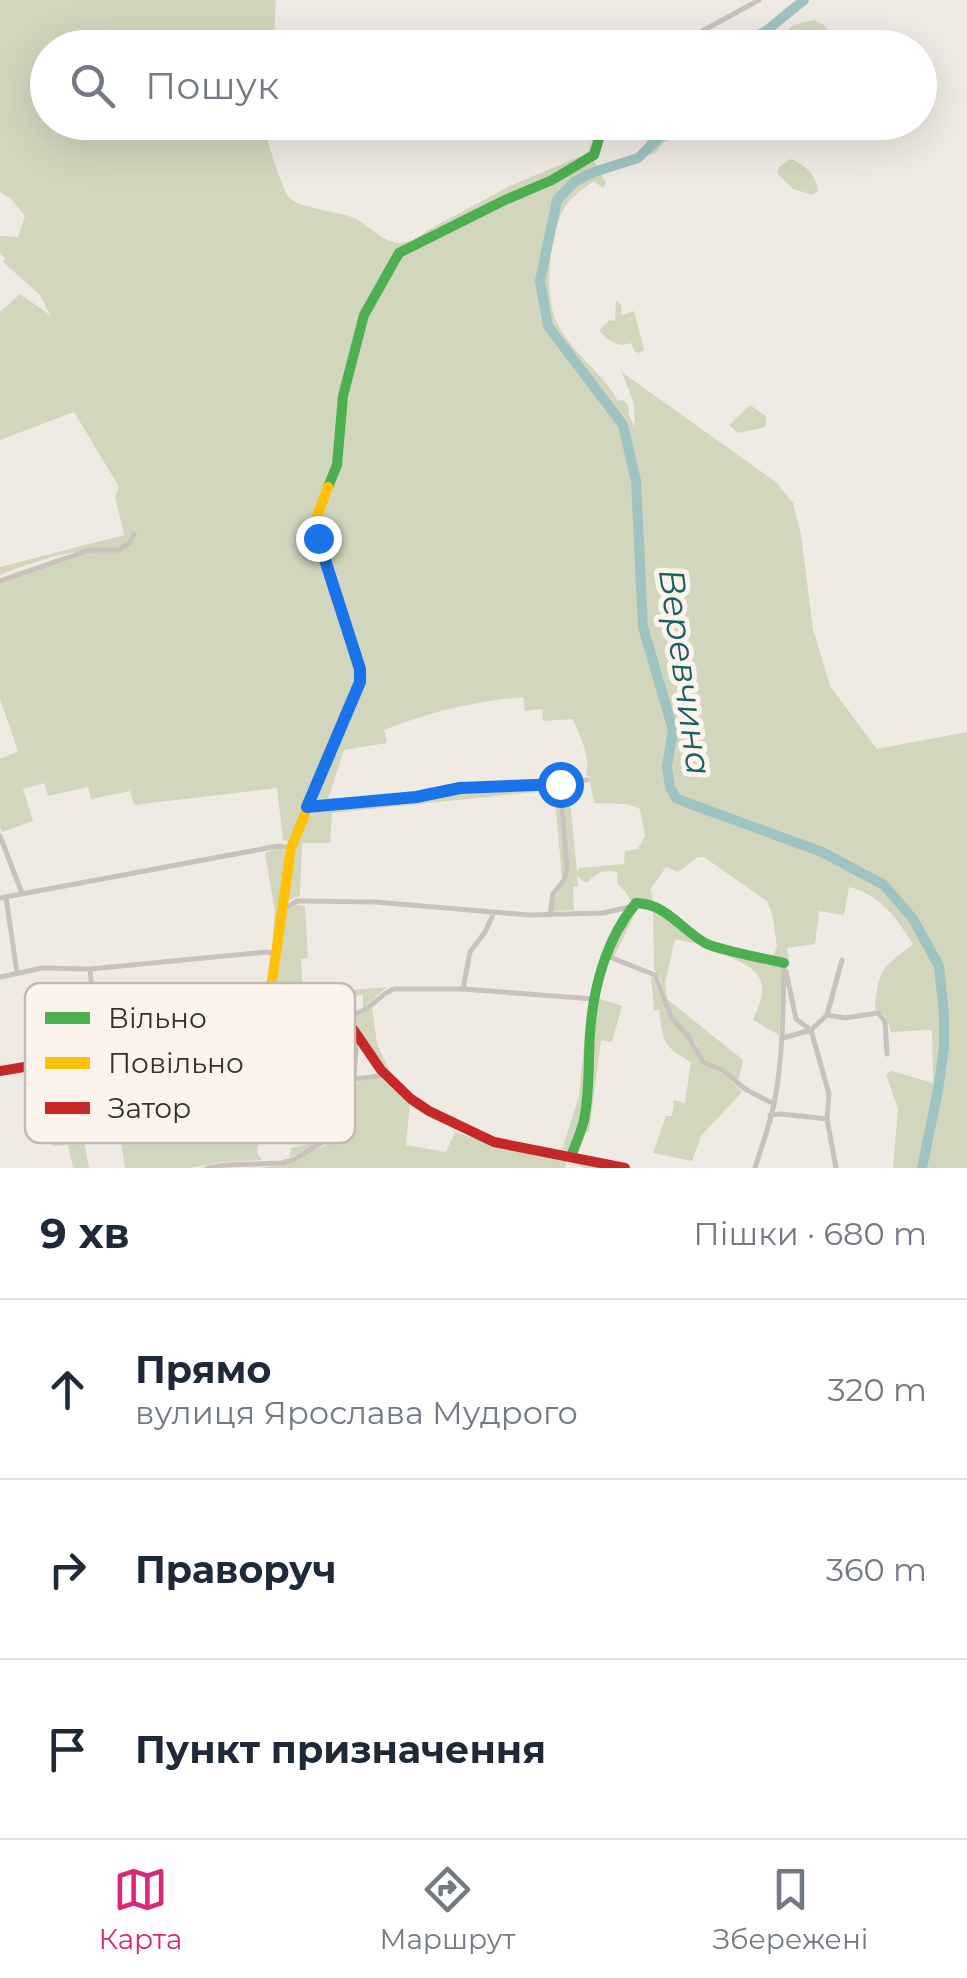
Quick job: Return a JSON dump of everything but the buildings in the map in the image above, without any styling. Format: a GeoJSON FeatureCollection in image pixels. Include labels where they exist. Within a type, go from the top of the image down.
{"type":"FeatureCollection","features":[{"type":"Feature","properties":{"kind":"street"},"geometry":{"type":"LineString","coordinates":[[704,30],[758,0]]}},
{"type":"Feature","properties":{"kind":"street"},"geometry":{"type":"LineString","coordinates":[[272,983],[291,848],[360,682],[360,669],[314,524],[336,465],[343,396],[364,316],[399,253],[552,180],[594,155],[599,140]]}},
{"type":"Feature","properties":{"kind":"street"},"geometry":{"type":"LineString","coordinates":[[0,580],[89,550],[118,550],[129,544],[134,534]]}},
{"type":"Feature","properties":{"kind":"street"},"geometry":{"type":"LineString","coordinates":[[307,807],[416,797],[460,788],[587,780]]}},
{"type":"Feature","properties":{"kind":"street"},"geometry":{"type":"LineString","coordinates":[[550,914],[553,894],[567,870],[560,784]]}},
{"type":"Feature","properties":{"kind":"street"},"geometry":{"type":"LineString","coordinates":[[0,836],[22,894]]}},
{"type":"Feature","properties":{"kind":"street"},"geometry":{"type":"LineString","coordinates":[[17,973],[3,898],[263,848],[291,848]]}},
{"type":"Feature","properties":{"kind":"street"},"geometry":{"type":"LineString","coordinates":[[283,910],[303,901],[550,914],[610,912],[644,904],[664,911],[707,944],[784,963]]}},
{"type":"Feature","properties":{"kind":"street"},"geometry":{"type":"LineString","coordinates":[[571,1157],[582,1130],[590,1076],[594,998],[607,956],[626,914],[635,904]]}},
{"type":"Feature","properties":{"kind":"street"},"geometry":{"type":"LineString","coordinates":[[463,988],[470,952],[494,912]]}},
{"type":"Feature","properties":{"kind":"street"},"geometry":{"type":"LineString","coordinates":[[0,978],[60,967],[90,969],[276,954]]}},
{"type":"Feature","properties":{"kind":"street"},"geometry":{"type":"LineString","coordinates":[[607,956],[655,976],[670,1016],[704,1062],[774,1104]]}},
{"type":"Feature","properties":{"kind":"street"},"geometry":{"type":"LineString","coordinates":[[783,1038],[811,1030],[827,1015],[842,960]]}},
{"type":"Feature","properties":{"kind":"street"},"geometry":{"type":"LineString","coordinates":[[784,963],[796,1019],[811,1030],[829,1094],[827,1119],[836,1168]]}},
{"type":"Feature","properties":{"kind":"street"},"geometry":{"type":"LineString","coordinates":[[755,1168],[774,1104],[783,1038],[784,963]]}},
{"type":"Feature","properties":{"kind":"street"},"geometry":{"type":"LineString","coordinates":[[90,969],[91,983]]}},
{"type":"Feature","properties":{"kind":"street"},"geometry":{"type":"LineString","coordinates":[[355,1013],[366,1009],[389,990],[463,988],[594,998]]}},
{"type":"Feature","properties":{"kind":"street"},"geometry":{"type":"LineString","coordinates":[[827,1015],[844,1018],[875,1013],[884,1018],[887,1054]]}},
{"type":"Feature","properties":{"kind":"street"},"geometry":{"type":"LineString","coordinates":[[355,1033],[386,1075],[420,1106],[484,1138],[625,1168]]}},
{"type":"Feature","properties":{"kind":"street"},"geometry":{"type":"LineString","coordinates":[[357,1036],[355,1079],[386,1075]]}},
{"type":"Feature","properties":{"kind":"street"},"geometry":{"type":"LineString","coordinates":[[0,1071],[25,1067]]}},
{"type":"Feature","properties":{"kind":"street"},"geometry":{"type":"LineString","coordinates":[[770,1115],[827,1119]]}},
{"type":"Feature","properties":{"kind":"street"},"geometry":{"type":"LineString","coordinates":[[206,1168],[282,1163],[322,1143]]}},
{"type":"Feature","properties":{"kind":"green space"},"geometry":{"type":"Polygon","coordinates":[[[0,0],[276,0],[274,30],[30,30],[30,140],[269,140],[288,196],[300,204],[354,218],[393,242],[412,240],[510,186],[583,155],[595,140],[585,158],[398,251],[363,311],[340,412],[331,476],[315,515],[358,683],[291,842],[283,840],[277,788],[134,805],[130,791],[91,799],[88,787],[48,796],[44,783],[23,789],[33,821],[2,832],[0,759],[18,751],[0,699],[0,582],[89,551],[116,551],[128,544],[66,554],[0,575],[0,567],[124,535],[115,497],[119,487],[74,412],[0,440],[0,312],[20,294],[50,315],[40,295],[3,262],[0,236],[18,237],[25,216],[0,192],[0,0]]]}},
{"type":"Feature","properties":{"kind":"green space"},"geometry":{"type":"Polygon","coordinates":[[[814,20],[828,30],[788,30],[814,20]]]}},
{"type":"Feature","properties":{"kind":"green space"},"geometry":{"type":"Polygon","coordinates":[[[646,140],[668,140],[655,153],[644,156],[641,152],[646,140]]]}},
{"type":"Feature","properties":{"kind":"green space"},"geometry":{"type":"Polygon","coordinates":[[[791,159],[809,171],[818,191],[812,195],[793,189],[777,173],[791,159]]]}},
{"type":"Feature","properties":{"kind":"green space"},"geometry":{"type":"Polygon","coordinates":[[[594,160],[606,183],[603,188],[594,181],[568,203],[552,247],[550,295],[562,332],[618,401],[628,405],[635,427],[634,404],[620,368],[776,482],[793,503],[813,629],[830,686],[877,749],[967,732],[967,1168],[893,1168],[898,1109],[886,1074],[892,1071],[933,1083],[932,1030],[891,1032],[886,1016],[875,1009],[884,970],[913,944],[894,917],[870,895],[849,887],[844,915],[819,911],[815,944],[787,948],[789,960],[773,956],[777,947],[767,901],[704,857],[678,872],[666,867],[650,890],[655,905],[632,903],[618,885],[617,872],[608,871],[588,882],[577,875],[574,910],[553,911],[555,898],[569,872],[562,791],[570,784],[577,872],[580,868],[624,864],[625,851],[638,849],[645,836],[640,809],[627,804],[594,803],[586,775],[586,754],[573,719],[543,721],[542,709],[525,711],[523,697],[470,704],[418,718],[384,730],[387,743],[344,750],[328,799],[311,802],[361,693],[363,664],[317,523],[339,464],[344,400],[367,314],[399,255],[594,160]]]}},
{"type":"Feature","properties":{"kind":"green space"},"geometry":{"type":"Polygon","coordinates":[[[616,301],[621,305],[622,315],[634,311],[644,350],[639,353],[631,343],[614,343],[599,331],[609,320],[615,321],[616,301]]]}},
{"type":"Feature","properties":{"kind":"green space"},"geometry":{"type":"Polygon","coordinates":[[[750,405],[766,416],[766,427],[738,433],[729,425],[750,405]]]}},
{"type":"Feature","properties":{"kind":"green space"},"geometry":{"type":"Polygon","coordinates":[[[551,786],[558,790],[565,872],[562,877],[554,790],[332,813],[330,843],[302,843],[300,896],[288,900],[299,838],[317,809],[413,800],[460,790],[551,786]]]}},
{"type":"Feature","properties":{"kind":"green space"},"geometry":{"type":"Polygon","coordinates":[[[277,848],[287,854],[272,946],[275,912],[265,853],[277,848]]]}},
{"type":"Feature","properties":{"kind":"green space"},"geometry":{"type":"Polygon","coordinates":[[[296,905],[305,906],[308,958],[301,959],[302,983],[274,983],[287,911],[296,905]]]}},
{"type":"Feature","properties":{"kind":"green space"},"geometry":{"type":"Polygon","coordinates":[[[639,905],[654,908],[704,945],[675,939],[665,983],[667,999],[743,1060],[738,1081],[702,1058],[696,1043],[672,1016],[654,969],[653,910],[637,909],[614,957],[611,956],[627,916],[639,905]]]}},
{"type":"Feature","properties":{"kind":"green space"},"geometry":{"type":"Polygon","coordinates":[[[715,950],[782,964],[779,1035],[753,1020],[762,991],[757,974],[715,950]]]}},
{"type":"Feature","properties":{"kind":"green space"},"geometry":{"type":"Polygon","coordinates":[[[651,977],[668,1017],[689,1039],[704,1064],[723,1074],[742,1092],[701,1136],[692,1161],[653,1153],[666,1116],[672,1116],[674,1100],[685,1103],[691,1062],[666,1042],[659,1010],[654,1010],[651,977]]]}},
{"type":"Feature","properties":{"kind":"green space"},"geometry":{"type":"Polygon","coordinates":[[[387,987],[363,1008],[363,995],[355,996],[355,990],[387,987]]]}},
{"type":"Feature","properties":{"kind":"green space"},"geometry":{"type":"Polygon","coordinates":[[[597,998],[622,1006],[612,1042],[601,1040],[589,1132],[584,1132],[597,998]]]}},
{"type":"Feature","properties":{"kind":"green space"},"geometry":{"type":"Polygon","coordinates":[[[372,1007],[377,1044],[389,1070],[355,1028],[355,1016],[372,1007]]]}},
{"type":"Feature","properties":{"kind":"green space"},"geometry":{"type":"Polygon","coordinates":[[[585,1033],[582,1108],[569,1151],[562,1150],[579,1096],[585,1033]]]}},
{"type":"Feature","properties":{"kind":"green space"},"geometry":{"type":"Polygon","coordinates":[[[382,1078],[410,1105],[406,1145],[446,1152],[455,1132],[566,1160],[565,1168],[260,1168],[291,1163],[326,1143],[355,1143],[358,1081],[382,1078]]]}},
{"type":"Feature","properties":{"kind":"green space"},"geometry":{"type":"Polygon","coordinates":[[[52,1143],[84,1143],[89,1168],[73,1168],[68,1145],[52,1143]]]}},
{"type":"Feature","properties":{"kind":"green space"},"geometry":{"type":"Polygon","coordinates":[[[121,1143],[259,1143],[257,1153],[262,1160],[188,1168],[125,1168],[121,1143]]]}},
{"type":"Feature","properties":{"kind":"green space"},"geometry":{"type":"Polygon","coordinates":[[[312,1143],[319,1143],[289,1158],[291,1148],[312,1143]]]}},
{"type":"Feature","properties":{"kind":"waterway","name":"Веревчина"},"geometry":{"type":"LineString","coordinates":[[767,30],[804,0]]}},
{"type":"Feature","properties":{"kind":"waterway","name":"Веревчина"},"geometry":{"type":"LineString","coordinates":[[656,140],[638,158],[574,182],[557,200],[540,281],[548,326],[623,425],[636,481],[643,627],[673,730],[667,766],[676,798],[822,852],[884,885],[913,919],[939,966],[944,1048],[922,1168]]}},
{"type":"Feature","properties":{"kind":"traffic: fast"},"geometry":{"type":"LineString","coordinates":[[328,487],[337,465],[343,396],[364,315],[399,253],[552,180],[594,155],[599,140]]}},
{"type":"Feature","properties":{"kind":"traffic: fast"},"geometry":{"type":"LineString","coordinates":[[571,1157],[586,1109],[589,1045],[598,982],[609,948],[636,903],[665,912],[712,946],[784,963]]}},
{"type":"Feature","properties":{"kind":"traffic: slow"},"geometry":{"type":"LineString","coordinates":[[272,983],[291,848],[360,682],[360,669],[314,524],[328,487]]}},
{"type":"Feature","properties":{"kind":"traffic: jam"},"geometry":{"type":"LineString","coordinates":[[355,1032],[381,1070],[429,1111],[494,1142],[625,1168]]}},
{"type":"Feature","properties":{"kind":"traffic: jam"},"geometry":{"type":"LineString","coordinates":[[0,1071],[25,1067]]}},
{"type":"Feature","properties":{"kind":"route"},"geometry":{"type":"LineString","coordinates":[[318,538],[360,669],[360,682],[307,807],[416,797],[460,788],[560,784]]}}]}
